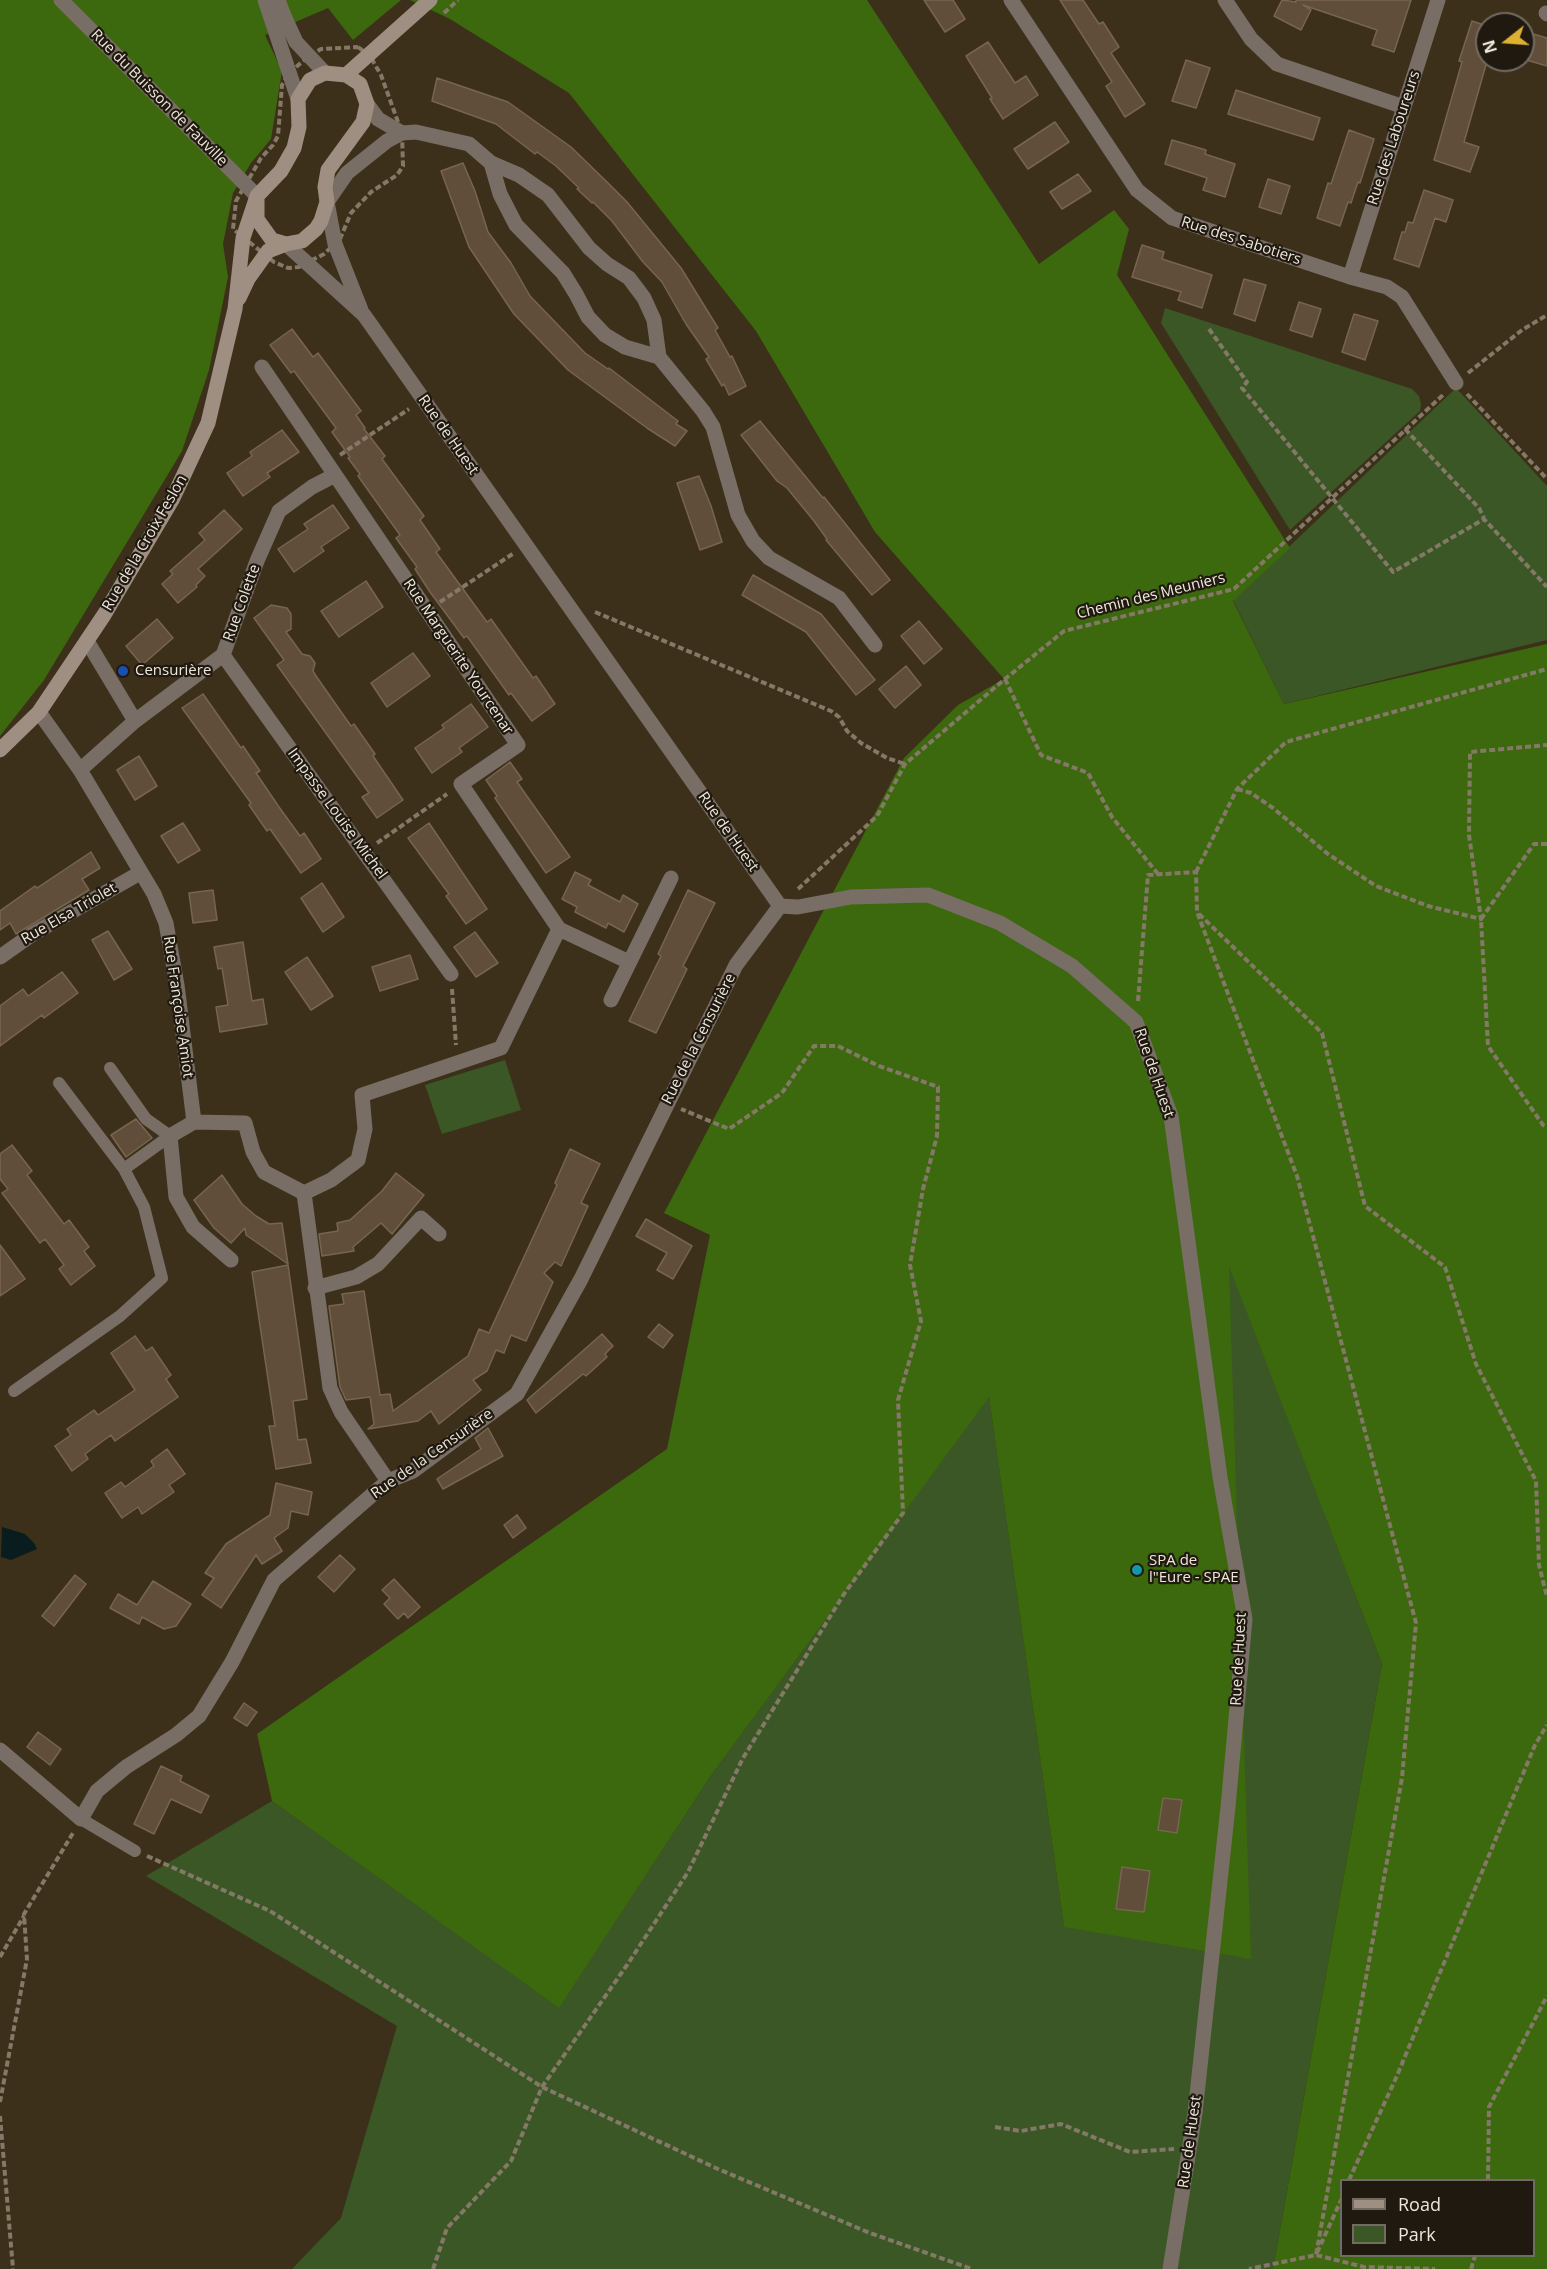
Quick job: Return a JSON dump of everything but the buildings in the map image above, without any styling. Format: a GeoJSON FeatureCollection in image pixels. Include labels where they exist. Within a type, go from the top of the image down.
{"type":"FeatureCollection","features":[{"type":"Feature","properties":{"kind":"street","name":"Rue du Buisson de Fauville"},"geometry":{"type":"LineString","coordinates":[[61,0],[257,196]]}},
{"type":"Feature","properties":{"kind":"street"},"geometry":{"type":"LineString","coordinates":[[265,0],[298,99],[299,127],[294,148],[281,171],[257,196],[257,219],[272,240],[286,244]]}},
{"type":"Feature","properties":{"kind":"street"},"geometry":{"type":"LineString","coordinates":[[278,0],[297,42],[325,73]]}},
{"type":"Feature","properties":{"kind":"street"},"geometry":{"type":"LineString","coordinates":[[346,75],[430,0]]}},
{"type":"Feature","properties":{"kind":"street","name":"Rue des Sabotiers"},"geometry":{"type":"LineString","coordinates":[[1011,0],[1137,190],[1172,218],[1387,287],[1402,297],[1456,383]]}},
{"type":"Feature","properties":{"kind":"street"},"geometry":{"type":"LineString","coordinates":[[1225,0],[1251,39],[1277,63],[1404,107]]}},
{"type":"Feature","properties":{"kind":"street","name":"Rue des Laboureurs"},"geometry":{"type":"LineString","coordinates":[[1350,277],[1438,0]]}},
{"type":"Feature","properties":{"kind":"street"},"geometry":{"type":"LineString","coordinates":[[298,99],[310,80],[325,73],[346,75],[360,84],[367,104],[378,119],[402,134]]}},
{"type":"Feature","properties":{"kind":"street"},"geometry":{"type":"LineString","coordinates":[[327,202],[325,187],[328,170],[363,122],[367,104]]}},
{"type":"Feature","properties":{"kind":"street"},"geometry":{"type":"LineString","coordinates":[[327,202],[347,173],[387,141],[402,134],[416,132],[469,144],[491,163],[519,175],[548,195],[589,248],[607,264],[629,278],[644,298],[654,320],[659,357],[703,411],[713,427],[738,515],[753,541],[769,558],[839,598],[875,645]]}},
{"type":"Feature","properties":{"kind":"street"},"geometry":{"type":"LineString","coordinates":[[491,163],[500,194],[516,225],[563,273],[588,317],[604,335],[625,347],[659,357]]}},
{"type":"Feature","properties":{"kind":"street","name":"Rue de la Croix Feslon"},"geometry":{"type":"LineString","coordinates":[[0,750],[39,712],[87,641],[172,501],[208,423],[235,309],[243,238],[257,196]]}},
{"type":"Feature","properties":{"kind":"street","name":"Rue de la Croix Feslon"},"geometry":{"type":"LineString","coordinates":[[235,309],[248,279],[268,251],[302,241],[316,229],[327,202]]}},
{"type":"Feature","properties":{"kind":"street","name":"Rue de Huest"},"geometry":{"type":"LineString","coordinates":[[327,202],[335,244],[364,315],[780,906],[798,907],[851,897],[928,895],[1000,923],[1072,966],[1136,1022],[1171,1116],[1220,1477],[1245,1619],[1227,1819],[1196,2101],[1170,2269]]}},
{"type":"Feature","properties":{"kind":"street","name":"Rue de Huest"},"geometry":{"type":"LineString","coordinates":[[286,244],[364,315]]}},
{"type":"Feature","properties":{"kind":"street","name":"Rue Marguerite Yourcenar"},"geometry":{"type":"LineString","coordinates":[[262,367],[518,745],[461,784]]}},
{"type":"Feature","properties":{"kind":"street","name":"Rue Colette"},"geometry":{"type":"LineString","coordinates":[[80,770],[135,722],[223,655],[257,561],[279,511],[312,487],[331,469]]}},
{"type":"Feature","properties":{"kind":"street"},"geometry":{"type":"LineString","coordinates":[[87,641],[135,722]]}},
{"type":"Feature","properties":{"kind":"street","name":"Impasse Louise Michel"},"geometry":{"type":"LineString","coordinates":[[223,655],[451,974]]}},
{"type":"Feature","properties":{"kind":"street","name":"Rue Françoise Amiot"},"geometry":{"type":"LineString","coordinates":[[39,712],[80,770],[154,894],[166,923],[177,985],[194,1122]]}},
{"type":"Feature","properties":{"kind":"street"},"geometry":{"type":"LineString","coordinates":[[461,784],[559,929],[629,962]]}},
{"type":"Feature","properties":{"kind":"street","name":"Rue Elsa Triolet"},"geometry":{"type":"LineString","coordinates":[[0,957],[34,933],[140,873]]}},
{"type":"Feature","properties":{"kind":"street"},"geometry":{"type":"LineString","coordinates":[[611,1000],[671,878]]}},
{"type":"Feature","properties":{"kind":"street","name":"Rue de la Censurière"},"geometry":{"type":"LineString","coordinates":[[81,1819],[97,1791],[126,1767],[176,1735],[199,1716],[231,1662],[274,1580],[388,1481],[413,1471],[518,1394],[580,1279],[736,964],[780,906]]}},
{"type":"Feature","properties":{"kind":"street"},"geometry":{"type":"LineString","coordinates":[[304,1193],[331,1180],[358,1160],[365,1129],[362,1095],[501,1048],[559,929]]}},
{"type":"Feature","properties":{"kind":"street"},"geometry":{"type":"LineString","coordinates":[[231,1260],[193,1227],[176,1197],[170,1136],[194,1122],[245,1123],[253,1152],[264,1172],[304,1193]]}},
{"type":"Feature","properties":{"kind":"street"},"geometry":{"type":"LineString","coordinates":[[304,1193],[330,1388],[341,1412],[388,1481]]}},
{"type":"Feature","properties":{"kind":"street"},"geometry":{"type":"LineString","coordinates":[[315,1288],[356,1277],[378,1264],[420,1218],[440,1234]]}},
{"type":"Feature","properties":{"kind":"street"},"geometry":{"type":"LineString","coordinates":[[0,1750],[81,1819]]}},
{"type":"Feature","properties":{"kind":"lane"},"geometry":{"type":"LineString","coordinates":[[110,1068],[146,1119],[170,1136],[124,1169]]}},
{"type":"Feature","properties":{"kind":"lane"},"geometry":{"type":"LineString","coordinates":[[14,1391],[120,1316],[162,1278],[144,1207],[124,1169],[59,1083]]}},
{"type":"Feature","properties":{"kind":"lane"},"geometry":{"type":"LineString","coordinates":[[81,1819],[135,1851]]}},
{"type":"Feature","properties":{"kind":"path","name":"Chemin des Meuniers"},"geometry":{"type":"LineString","coordinates":[[780,906],[877,816],[905,764],[1064,631],[1234,589],[1456,383],[1522,330],[1547,315]]}},
{"type":"Feature","properties":{"kind":"path"},"geometry":{"type":"LineString","coordinates":[[1209,329],[1247,382],[1242,388],[1393,572],[1484,519]]}},
{"type":"Feature","properties":{"kind":"path"},"geometry":{"type":"LineString","coordinates":[[1456,383],[1547,479]]}},
{"type":"Feature","properties":{"kind":"path"},"geometry":{"type":"LineString","coordinates":[[331,469],[423,400]]}},
{"type":"Feature","properties":{"kind":"path"},"geometry":{"type":"LineString","coordinates":[[1405,429],[1479,508],[1484,519],[1547,587]]}},
{"type":"Feature","properties":{"kind":"path"},"geometry":{"type":"LineString","coordinates":[[426,610],[526,545]]}},
{"type":"Feature","properties":{"kind":"path"},"geometry":{"type":"LineString","coordinates":[[565,600],[831,711],[839,717],[847,731],[861,743],[886,758],[905,764]]}},
{"type":"Feature","properties":{"kind":"path"},"geometry":{"type":"LineString","coordinates":[[1316,2254],[1402,1778],[1416,1623],[1297,1176],[1197,912],[1196,872],[1237,789],[1286,742],[1547,669]]}},
{"type":"Feature","properties":{"kind":"path"},"geometry":{"type":"LineString","coordinates":[[1005,679],[1041,755],[1088,773],[1112,817],[1159,875]]}},
{"type":"Feature","properties":{"kind":"path"},"geometry":{"type":"LineString","coordinates":[[1547,745],[1470,752],[1469,835],[1480,919],[1488,1046],[1543,1125],[1547,1127]]}},
{"type":"Feature","properties":{"kind":"path"},"geometry":{"type":"LineString","coordinates":[[364,852],[461,784]]}},
{"type":"Feature","properties":{"kind":"path"},"geometry":{"type":"LineString","coordinates":[[1237,789],[1251,793],[1273,808],[1328,854],[1376,886],[1428,906],[1480,919]]}},
{"type":"Feature","properties":{"kind":"path"},"geometry":{"type":"LineString","coordinates":[[1480,919],[1534,844],[1547,844]]}},
{"type":"Feature","properties":{"kind":"path"},"geometry":{"type":"LineString","coordinates":[[1136,1022],[1148,875],[1196,872]]}},
{"type":"Feature","properties":{"kind":"path"},"geometry":{"type":"LineString","coordinates":[[1197,912],[1322,1033],[1365,1206],[1444,1267],[1476,1364],[1536,1481],[1539,1565],[1547,1597]]}},
{"type":"Feature","properties":{"kind":"path"},"geometry":{"type":"LineString","coordinates":[[451,974],[457,1063]]}},
{"type":"Feature","properties":{"kind":"path"},"geometry":{"type":"LineString","coordinates":[[433,2269],[447,2228],[511,2161],[542,2087],[688,1872],[743,1758],[844,1594],[903,1514],[898,1400],[921,1321],[910,1265],[923,1189],[938,1136],[938,1087],[879,1066],[838,1046],[814,1046],[782,1093],[729,1129],[666,1103]]}},
{"type":"Feature","properties":{"kind":"path"},"geometry":{"type":"LineString","coordinates":[[1350,2179],[1401,2067],[1535,1745],[1547,1725]]}},
{"type":"Feature","properties":{"kind":"path"},"geometry":{"type":"LineString","coordinates":[[0,1957],[81,1819]]}},
{"type":"Feature","properties":{"kind":"path"},"geometry":{"type":"LineString","coordinates":[[135,1851],[270,1911],[542,2087],[718,2169],[870,2233],[972,2269]]}},
{"type":"Feature","properties":{"kind":"path"},"geometry":{"type":"LineString","coordinates":[[0,2103],[27,1959],[24,1914]]}},
{"type":"Feature","properties":{"kind":"path"},"geometry":{"type":"LineString","coordinates":[[1488,2179],[1489,2107],[1547,1996]]}},
{"type":"Feature","properties":{"kind":"path"},"geometry":{"type":"LineString","coordinates":[[0,2116],[13,2269]]}},
{"type":"Feature","properties":{"kind":"path"},"geometry":{"type":"LineString","coordinates":[[995,2127],[1021,2132],[1061,2124],[1130,2152],[1189,2148]]}},
{"type":"Feature","properties":{"kind":"path"},"geometry":{"type":"LineString","coordinates":[[1316,2254],[1340,2200]]}},
{"type":"Feature","properties":{"kind":"path"},"geometry":{"type":"LineString","coordinates":[[1249,2269],[1316,2254],[1365,2266],[1435,2269]]}},
{"type":"Feature","properties":{"kind":"green space"},"geometry":{"type":"Polygon","coordinates":[[[0,0],[401,0],[353,40],[328,8],[265,35],[282,71],[271,139],[251,163],[233,193],[223,244],[228,277],[209,370],[182,451],[44,680],[0,736],[0,0]]]}},
{"type":"Feature","properties":{"kind":"green space"},"geometry":{"type":"Polygon","coordinates":[[[410,0],[867,0],[1039,264],[1114,210],[1129,229],[1117,275],[1290,548],[1233,601],[1284,704],[1547,644],[1547,2269],[1273,2269],[1382,1664],[1229,1266],[1251,1959],[1064,1927],[989,1397],[710,1777],[559,2008],[272,1801],[257,1734],[667,1449],[710,1235],[664,1213],[904,758],[958,705],[1004,679],[875,532],[756,331],[569,93],[450,19],[410,0]]]}},
{"type":"Feature","properties":{"kind":"green space"},"geometry":{"type":"Polygon","coordinates":[[[1165,308],[1412,389],[1419,396],[1420,411],[1290,530],[1161,323],[1165,308]]]}},
{"type":"Feature","properties":{"kind":"green space"},"geometry":{"type":"Polygon","coordinates":[[[1456,388],[1547,486],[1547,640],[1284,704],[1233,600],[1456,388]]]}},
{"type":"Feature","properties":{"kind":"green space"},"geometry":{"type":"Polygon","coordinates":[[[505,1060],[521,1110],[442,1134],[425,1085],[505,1060]]]}},
{"type":"Feature","properties":{"kind":"green space"},"geometry":{"type":"Polygon","coordinates":[[[1229,1264],[1382,1664],[1273,2269],[292,2269],[341,2218],[397,2026],[146,1876],[272,1801],[559,2007],[710,1777],[989,1396],[1064,1927],[1229,1264]]]}},
{"type":"Feature","properties":{"kind":"shaded area"},"geometry":{"type":"Polygon","coordinates":[[[2,1527],[25,1534],[37,1549],[11,1560],[1,1557],[2,1527]]]}},
{"type":"Feature","properties":{"kind":"place","name":"Censurière"},"geometry":{"type":"Point","coordinates":[123,671]}},
{"type":"Feature","properties":{"kind":"place","name":"SPA de l\"Eure - SPAE"},"geometry":{"type":"Point","coordinates":[1137,1570]}}]}
